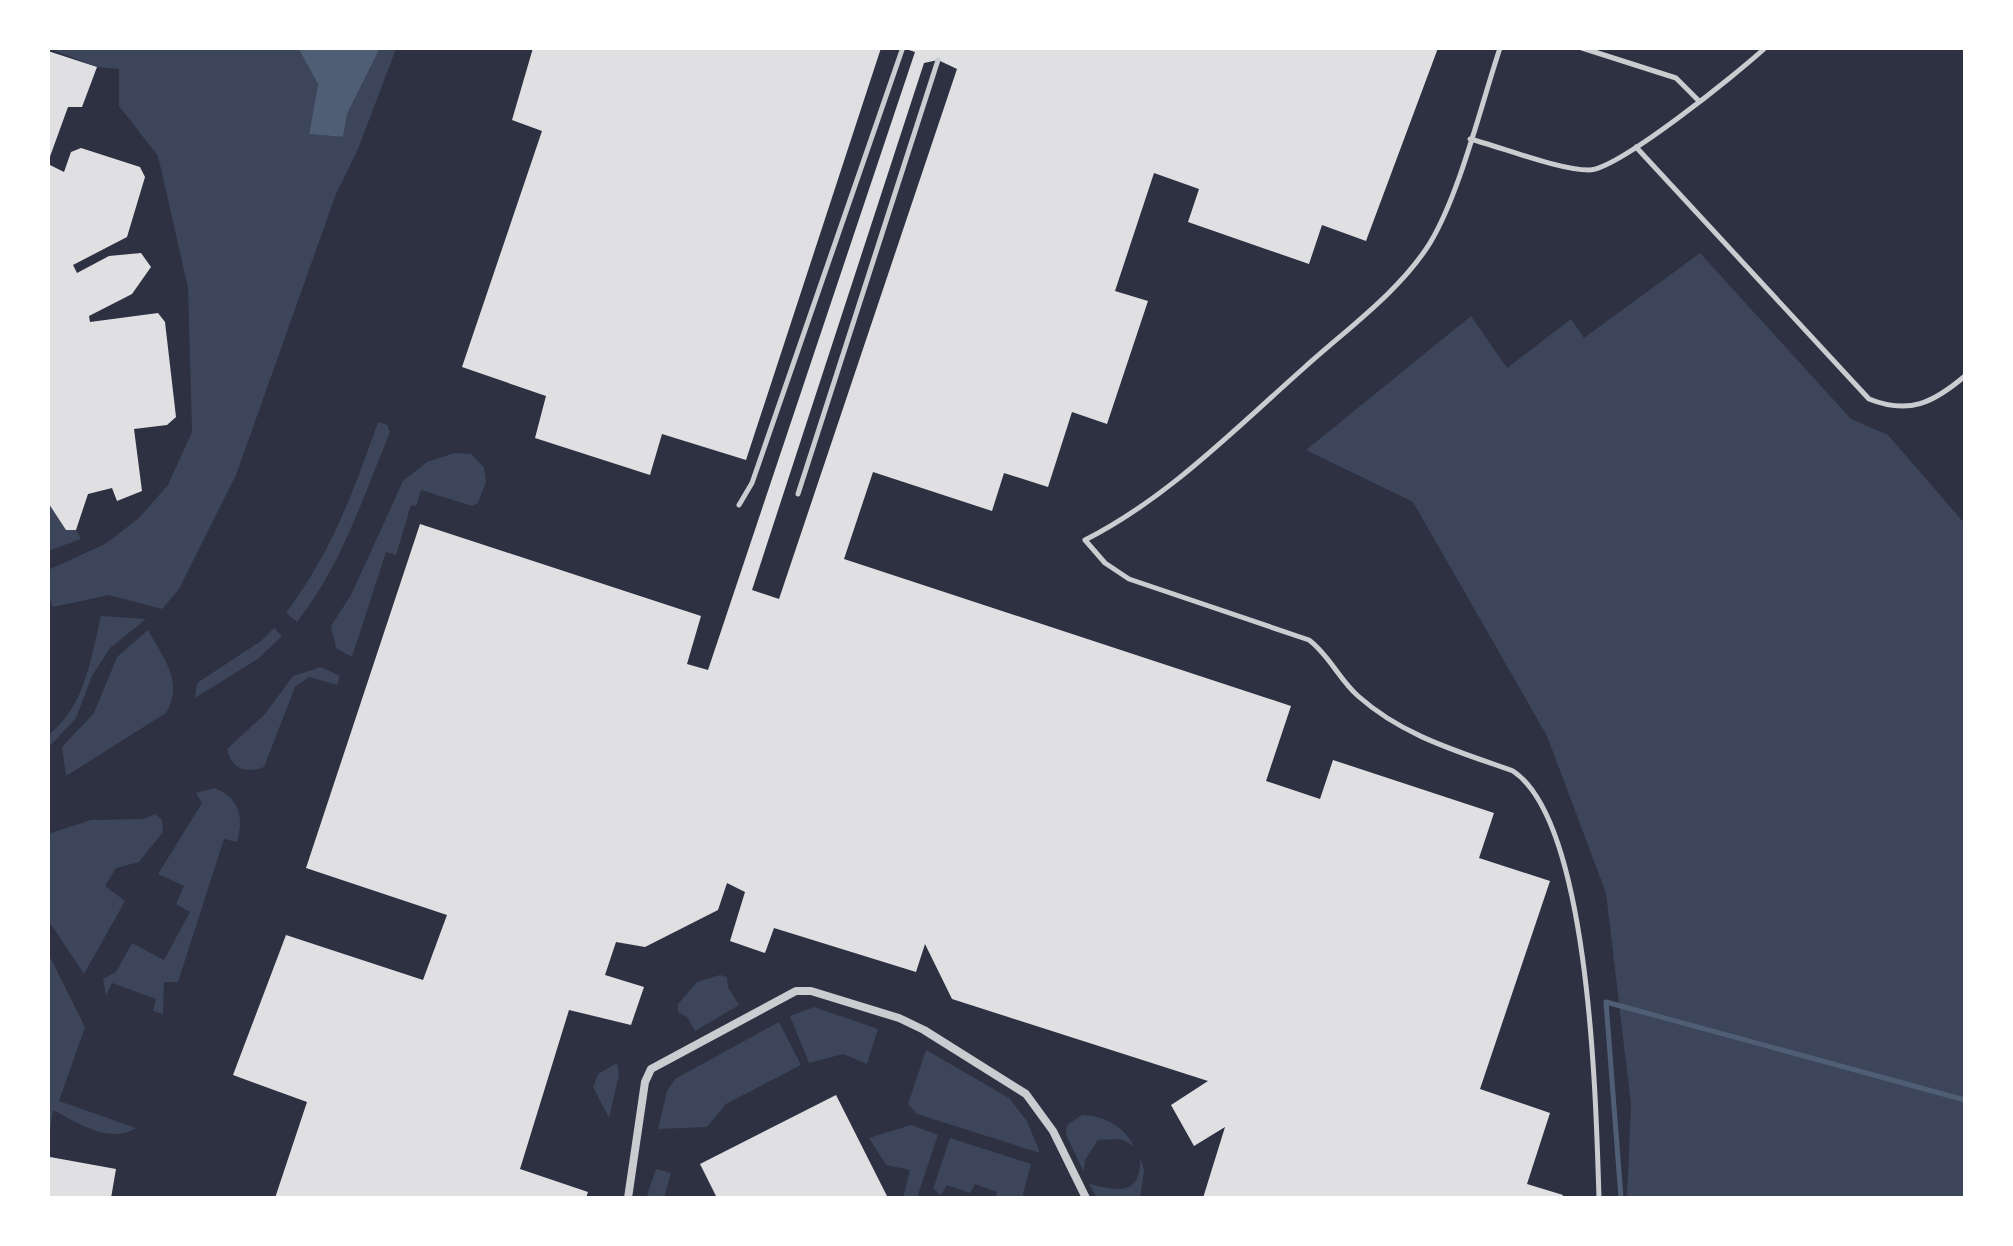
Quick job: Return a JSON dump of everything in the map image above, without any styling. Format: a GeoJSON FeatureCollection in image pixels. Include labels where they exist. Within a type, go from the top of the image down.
{"type":"FeatureCollection","features":[{"type":"Feature","properties":{"kind":"street"},"geometry":{"type":"LineString","coordinates":[[628,1198],[645,1082],[651,1069],[796,991],[811,991],[899,1018],[924,1030],[1026,1094],[1053,1131],[1086,1198]]}},
{"type":"Feature","properties":{"kind":"lane"},"geometry":{"type":"LineString","coordinates":[[1500,48],[1443,214],[1413,266],[1339,338],[1161,492],[1126,520],[1085,540],[1105,563],[1129,579],[1309,640],[1320,648],[1356,695],[1408,732],[1513,771],[1527,783],[1559,845],[1570,881],[1594,1086],[1599,1198]]}},
{"type":"Feature","properties":{"kind":"lane"},"geometry":{"type":"LineString","coordinates":[[1582,48],[1676,78],[1698,100]]}},
{"type":"Feature","properties":{"kind":"lane"},"geometry":{"type":"LineString","coordinates":[[1470,139],[1591,170],[1603,168],[1636,147],[1765,48]]}},
{"type":"Feature","properties":{"kind":"lane"},"geometry":{"type":"LineString","coordinates":[[739,505],[752,483],[902,50]]}},
{"type":"Feature","properties":{"kind":"lane"},"geometry":{"type":"LineString","coordinates":[[798,494],[938,60]]}},
{"type":"Feature","properties":{"kind":"lane"},"geometry":{"type":"LineString","coordinates":[[1636,147],[1869,399],[1904,408],[1922,406],[1965,376]]}},
{"type":"Feature","properties":{"kind":"shaded area"},"geometry":{"type":"Polygon","coordinates":[[[48,48],[298,48],[318,84],[309,134],[343,137],[347,114],[380,48],[410,48],[396,49],[358,149],[336,194],[236,475],[179,589],[162,609],[109,595],[53,607],[48,595],[48,570],[105,544],[139,518],[168,485],[192,432],[188,288],[158,156],[119,106],[119,69],[97,67],[48,48]]]}},
{"type":"Feature","properties":{"kind":"shaded area"},"geometry":{"type":"Polygon","coordinates":[[[298,48],[380,48],[347,114],[343,137],[309,134],[318,84],[298,48]]]}},
{"type":"Feature","properties":{"kind":"shaded area"},"geometry":{"type":"Polygon","coordinates":[[[1700,253],[1851,419],[1888,435],[1965,524],[1965,1198],[1627,1198],[1631,1105],[1606,893],[1547,736],[1413,502],[1306,450],[1471,316],[1507,368],[1571,319],[1584,338],[1700,253]]]}},
{"type":"Feature","properties":{"kind":"shaded area"},"geometry":{"type":"Polygon","coordinates":[[[378,422],[387,425],[390,432],[339,555],[297,622],[286,613],[329,544],[378,422]]]}},
{"type":"Feature","properties":{"kind":"shaded area"},"geometry":{"type":"Polygon","coordinates":[[[455,453],[471,454],[484,467],[486,482],[478,503],[472,506],[421,490],[416,506],[411,505],[396,555],[386,552],[352,657],[336,648],[331,626],[351,595],[403,481],[427,462],[455,453]]]}},
{"type":"Feature","properties":{"kind":"shaded area"},"geometry":{"type":"Polygon","coordinates":[[[48,493],[49,504],[66,529],[76,530],[81,539],[48,551],[48,493]]]}},
{"type":"Feature","properties":{"kind":"shaded area"},"geometry":{"type":"Polygon","coordinates":[[[101,616],[146,619],[110,648],[92,676],[76,718],[48,748],[48,735],[70,711],[85,681],[101,616]]]}},
{"type":"Feature","properties":{"kind":"shaded area"},"geometry":{"type":"Polygon","coordinates":[[[274,628],[282,636],[259,658],[195,698],[197,683],[261,641],[274,628]]]}},
{"type":"Feature","properties":{"kind":"shaded area"},"geometry":{"type":"Polygon","coordinates":[[[148,630],[170,671],[173,691],[166,713],[66,776],[62,747],[94,713],[117,657],[148,630]]]}},
{"type":"Feature","properties":{"kind":"shaded area"},"geometry":{"type":"Polygon","coordinates":[[[321,667],[340,676],[337,685],[309,677],[295,687],[264,767],[245,770],[236,765],[227,749],[265,714],[293,676],[321,667]]]}},
{"type":"Feature","properties":{"kind":"shaded area"},"geometry":{"type":"Polygon","coordinates":[[[215,788],[230,798],[238,810],[240,825],[237,842],[224,839],[178,982],[164,982],[163,1014],[153,1011],[156,999],[112,983],[106,996],[103,979],[116,972],[132,943],[164,960],[190,912],[176,904],[184,886],[158,874],[202,803],[196,793],[215,788]]]}},
{"type":"Feature","properties":{"kind":"shaded area"},"geometry":{"type":"Polygon","coordinates":[[[155,814],[162,820],[163,832],[139,862],[116,868],[105,886],[125,901],[84,974],[48,920],[48,834],[91,820],[143,819],[155,814]]]}},
{"type":"Feature","properties":{"kind":"shaded area"},"geometry":{"type":"Polygon","coordinates":[[[48,953],[85,1027],[59,1101],[136,1128],[126,1133],[93,1130],[53,1110],[48,1144],[48,953]]]}},
{"type":"Feature","properties":{"kind":"shaded area"},"geometry":{"type":"Polygon","coordinates":[[[720,975],[727,977],[728,987],[739,1005],[695,1031],[687,1017],[678,1012],[678,1004],[697,982],[720,975]]]}},
{"type":"Feature","properties":{"kind":"shaded area"},"geometry":{"type":"Polygon","coordinates":[[[814,1007],[878,1029],[867,1064],[843,1054],[809,1063],[790,1016],[814,1007]]]}},
{"type":"Feature","properties":{"kind":"shaded area"},"geometry":{"type":"Polygon","coordinates":[[[779,1022],[801,1065],[726,1104],[707,1127],[658,1129],[667,1091],[675,1079],[779,1022]]]}},
{"type":"Feature","properties":{"kind":"shaded area"},"geometry":{"type":"Polygon","coordinates":[[[926,1050],[1009,1098],[1027,1121],[1040,1153],[917,1114],[908,1104],[926,1050]]]}},
{"type":"Feature","properties":{"kind":"shaded area"},"geometry":{"type":"Polygon","coordinates":[[[617,1063],[619,1075],[609,1118],[593,1087],[598,1074],[617,1063]]]}},
{"type":"Feature","properties":{"kind":"shaded area"},"geometry":{"type":"Polygon","coordinates":[[[1082,1115],[1112,1123],[1125,1133],[1134,1146],[1121,1139],[1098,1140],[1085,1160],[1084,1172],[1066,1135],[1067,1125],[1082,1115]]]}},
{"type":"Feature","properties":{"kind":"shaded area"},"geometry":{"type":"Polygon","coordinates":[[[911,1125],[938,1135],[917,1198],[903,1198],[910,1170],[886,1165],[869,1138],[911,1125]]]}},
{"type":"Feature","properties":{"kind":"shaded area"},"geometry":{"type":"Polygon","coordinates":[[[950,1138],[1031,1164],[1022,1198],[995,1198],[997,1192],[975,1184],[970,1193],[947,1185],[941,1195],[933,1189],[950,1138]]]}},
{"type":"Feature","properties":{"kind":"shaded area"},"geometry":{"type":"Polygon","coordinates":[[[1140,1157],[1144,1170],[1140,1198],[1097,1198],[1089,1184],[1117,1189],[1132,1185],[1137,1179],[1140,1157]]]}},
{"type":"Feature","properties":{"kind":"shaded area"},"geometry":{"type":"Polygon","coordinates":[[[656,1169],[671,1173],[664,1198],[646,1198],[656,1169]]]}},
{"type":"Feature","properties":{"kind":"building"},"geometry":{"type":"Polygon","coordinates":[[[533,48],[881,48],[746,460],[662,434],[650,475],[535,438],[546,396],[462,367],[542,131],[512,120],[533,48]]]}},
{"type":"Feature","properties":{"kind":"building"},"geometry":{"type":"Polygon","coordinates":[[[903,48],[1438,48],[1366,241],[1322,225],[1309,264],[1188,222],[1199,189],[1154,173],[1115,291],[1148,301],[1107,424],[1072,412],[1048,487],[1004,473],[992,511],[873,472],[844,559],[1291,706],[1266,781],[1320,799],[1333,760],[1494,813],[1479,858],[1550,881],[1480,1089],[1550,1113],[1527,1184],[1563,1195],[1562,1198],[1203,1198],[1225,1127],[1194,1146],[1171,1105],[1208,1081],[952,999],[925,944],[916,972],[774,928],[765,953],[730,941],[745,892],[727,883],[718,910],[645,947],[616,942],[605,975],[644,987],[631,1025],[569,1010],[520,1169],[588,1192],[586,1198],[275,1198],[307,1102],[233,1075],[286,935],[423,980],[447,915],[306,868],[420,524],[701,616],[687,664],[708,670],[915,52],[903,48]],[[938,60],[924,63],[752,590],[779,599],[957,69],[938,60]]]}},
{"type":"Feature","properties":{"kind":"building"},"geometry":{"type":"Polygon","coordinates":[[[48,51],[97,67],[82,107],[68,107],[48,162],[48,51]]]}},
{"type":"Feature","properties":{"kind":"building"},"geometry":{"type":"Polygon","coordinates":[[[81,148],[140,167],[145,177],[127,237],[73,265],[77,273],[109,256],[141,253],[151,267],[132,294],[89,316],[90,322],[158,313],[165,322],[176,417],[167,425],[134,429],[142,491],[117,501],[112,488],[88,494],[76,530],[66,530],[49,504],[48,493],[48,164],[64,172],[71,152],[81,148]]]}},
{"type":"Feature","properties":{"kind":"building"},"geometry":{"type":"Polygon","coordinates":[[[836,1095],[888,1198],[717,1198],[700,1164],[836,1095]]]}},
{"type":"Feature","properties":{"kind":"building"},"geometry":{"type":"Polygon","coordinates":[[[50,1157],[116,1169],[111,1198],[48,1198],[50,1157]]]}},
{"type":"Feature","properties":{"kind":"waterway"},"geometry":{"type":"LineString","coordinates":[[1621,1198],[1606,1002],[1965,1100]]}}]}
